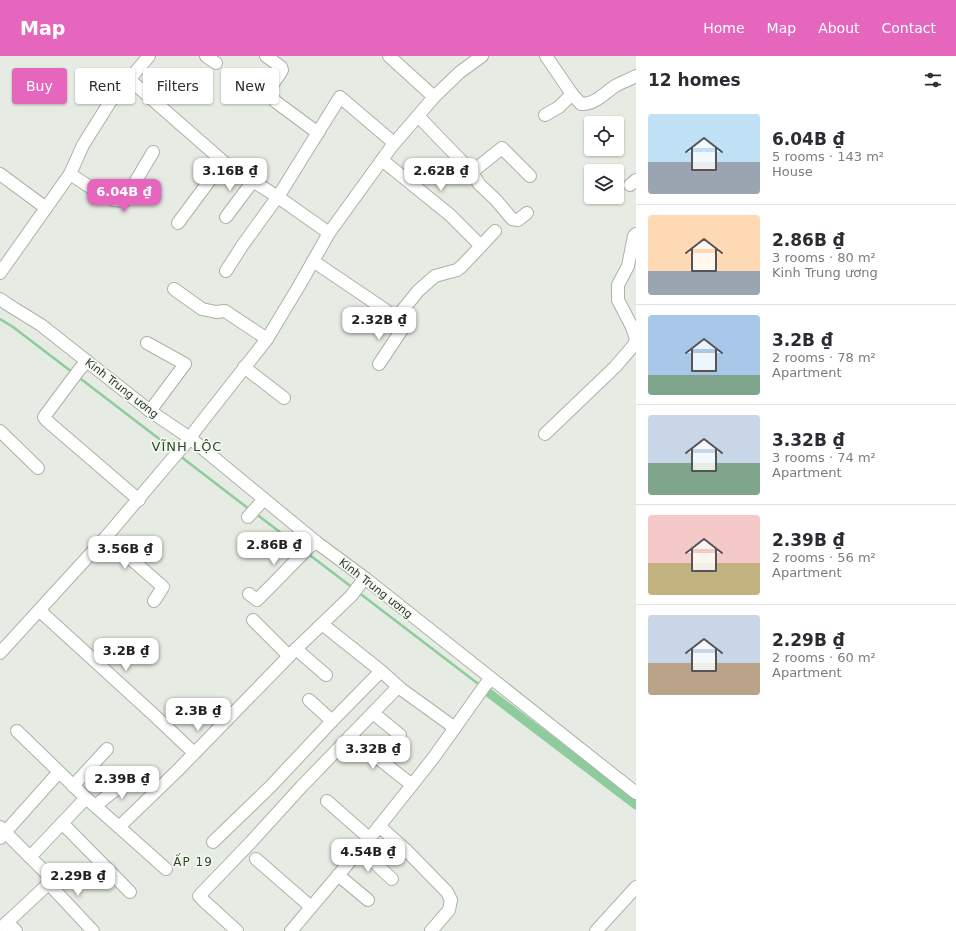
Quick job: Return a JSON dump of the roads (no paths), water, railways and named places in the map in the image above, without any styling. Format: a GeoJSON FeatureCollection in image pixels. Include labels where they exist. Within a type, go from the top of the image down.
{"type":"FeatureCollection","features":[{"type":"Feature","properties":{"kind":"street"},"geometry":{"type":"LineString","coordinates":[[135,72],[149,56]]}},
{"type":"Feature","properties":{"kind":"street"},"geometry":{"type":"LineString","coordinates":[[266,56],[282,70],[272,84],[271,91],[276,102],[318,133]]}},
{"type":"Feature","properties":{"kind":"street"},"geometry":{"type":"LineString","coordinates":[[389,56],[434,97]]}},
{"type":"Feature","properties":{"kind":"street"},"geometry":{"type":"LineString","coordinates":[[0,653],[139,500],[187,442],[267,339],[329,233],[394,143],[434,97],[460,72],[482,56]]}},
{"type":"Feature","properties":{"kind":"street"},"geometry":{"type":"LineString","coordinates":[[546,56],[572,94],[581,104],[586,105],[636,76]]}},
{"type":"Feature","properties":{"kind":"street"},"geometry":{"type":"LineString","coordinates":[[135,84],[226,164],[278,197],[329,233]]}},
{"type":"Feature","properties":{"kind":"street"},"geometry":{"type":"LineString","coordinates":[[545,115],[558,107],[572,94]]}},
{"type":"Feature","properties":{"kind":"street"},"geometry":{"type":"LineString","coordinates":[[226,271],[242,246],[278,197],[340,97],[394,143]]}},
{"type":"Feature","properties":{"kind":"street"},"geometry":{"type":"LineString","coordinates":[[0,273],[70,174],[83,145],[109,104]]}},
{"type":"Feature","properties":{"kind":"street"},"geometry":{"type":"LineString","coordinates":[[418,116],[472,172],[479,184],[496,200],[512,219],[518,220],[527,213]]}},
{"type":"Feature","properties":{"kind":"street"},"geometry":{"type":"LineString","coordinates":[[472,172],[502,148],[530,176]]}},
{"type":"Feature","properties":{"kind":"street"},"geometry":{"type":"LineString","coordinates":[[70,174],[96,191],[114,200],[124,201],[153,152]]}},
{"type":"Feature","properties":{"kind":"street"},"geometry":{"type":"LineString","coordinates":[[382,160],[450,214],[481,246]]}},
{"type":"Feature","properties":{"kind":"street"},"geometry":{"type":"LineString","coordinates":[[178,223],[221,165],[226,164]]}},
{"type":"Feature","properties":{"kind":"street"},"geometry":{"type":"LineString","coordinates":[[0,174],[46,208]]}},
{"type":"Feature","properties":{"kind":"street"},"geometry":{"type":"LineString","coordinates":[[226,217],[253,181]]}},
{"type":"Feature","properties":{"kind":"street"},"geometry":{"type":"LineString","coordinates":[[396,317],[418,291],[435,276],[457,270],[495,231]]}},
{"type":"Feature","properties":{"kind":"street"},"geometry":{"type":"LineString","coordinates":[[545,434],[614,367],[634,345],[636,339],[632,327],[618,300],[618,285],[628,266],[634,236],[636,234]]}},
{"type":"Feature","properties":{"kind":"street"},"geometry":{"type":"LineString","coordinates":[[313,261],[404,323],[405,325],[379,364]]}},
{"type":"Feature","properties":{"kind":"street"},"geometry":{"type":"LineString","coordinates":[[174,289],[202,309],[216,312],[225,311],[267,339]]}},
{"type":"Feature","properties":{"kind":"street","name":"Kinh Trung ương"},"geometry":{"type":"LineString","coordinates":[[2,304],[41,325],[83,365],[150,411],[187,442],[264,499],[313,544],[363,581],[486,685],[636,793]]}},
{"type":"Feature","properties":{"kind":"street"},"geometry":{"type":"LineString","coordinates":[[147,343],[185,364],[150,411]]}},
{"type":"Feature","properties":{"kind":"street"},"geometry":{"type":"LineString","coordinates":[[83,365],[44,417],[139,500]]}},
{"type":"Feature","properties":{"kind":"street"},"geometry":{"type":"LineString","coordinates":[[244,367],[284,398]]}},
{"type":"Feature","properties":{"kind":"street"},"geometry":{"type":"LineString","coordinates":[[0,432],[38,468]]}},
{"type":"Feature","properties":{"kind":"street"},"geometry":{"type":"LineString","coordinates":[[248,517],[264,499]]}},
{"type":"Feature","properties":{"kind":"street"},"geometry":{"type":"LineString","coordinates":[[106,537],[163,588],[154,601]]}},
{"type":"Feature","properties":{"kind":"street"},"geometry":{"type":"LineString","coordinates":[[248,594],[257,600],[313,544]]}},
{"type":"Feature","properties":{"kind":"street"},"geometry":{"type":"LineString","coordinates":[[120,827],[293,652],[351,596],[363,581]]}},
{"type":"Feature","properties":{"kind":"street"},"geometry":{"type":"LineString","coordinates":[[40,610],[154,714],[194,753]]}},
{"type":"Feature","properties":{"kind":"street"},"geometry":{"type":"LineString","coordinates":[[253,620],[293,652],[326,674]]}},
{"type":"Feature","properties":{"kind":"street"},"geometry":{"type":"LineString","coordinates":[[322,624],[401,688],[455,728]]}},
{"type":"Feature","properties":{"kind":"street"},"geometry":{"type":"LineString","coordinates":[[213,842],[271,786],[381,671]]}},
{"type":"Feature","properties":{"kind":"street"},"geometry":{"type":"LineString","coordinates":[[291,931],[412,785],[486,685]]}},
{"type":"Feature","properties":{"kind":"street"},"geometry":{"type":"LineString","coordinates":[[238,931],[199,896],[350,736],[396,689],[401,688]]}},
{"type":"Feature","properties":{"kind":"street"},"geometry":{"type":"LineString","coordinates":[[309,700],[332,721]]}},
{"type":"Feature","properties":{"kind":"street"},"geometry":{"type":"LineString","coordinates":[[373,713],[400,735]]}},
{"type":"Feature","properties":{"kind":"street"},"geometry":{"type":"LineString","coordinates":[[17,731],[73,786],[166,869]]}},
{"type":"Feature","properties":{"kind":"street"},"geometry":{"type":"LineString","coordinates":[[350,736],[412,785]]}},
{"type":"Feature","properties":{"kind":"street"},"geometry":{"type":"LineString","coordinates":[[73,786],[107,749]]}},
{"type":"Feature","properties":{"kind":"street"},"geometry":{"type":"LineString","coordinates":[[8,927],[48,883],[49,880],[48,875],[2,832],[59,772]]}},
{"type":"Feature","properties":{"kind":"street"},"geometry":{"type":"LineString","coordinates":[[95,806],[134,775]]}},
{"type":"Feature","properties":{"kind":"street"},"geometry":{"type":"LineString","coordinates":[[30,857],[86,798]]}},
{"type":"Feature","properties":{"kind":"street"},"geometry":{"type":"LineString","coordinates":[[327,801],[369,838]]}},
{"type":"Feature","properties":{"kind":"street"},"geometry":{"type":"LineString","coordinates":[[62,823],[130,892]]}},
{"type":"Feature","properties":{"kind":"street"},"geometry":{"type":"LineString","coordinates":[[379,826],[406,850],[447,892],[451,900],[448,910],[431,931]]}},
{"type":"Feature","properties":{"kind":"street"},"geometry":{"type":"LineString","coordinates":[[360,849],[392,879]]}},
{"type":"Feature","properties":{"kind":"street"},"geometry":{"type":"LineString","coordinates":[[256,859],[311,907]]}},
{"type":"Feature","properties":{"kind":"street"},"geometry":{"type":"LineString","coordinates":[[338,874],[368,900]]}},
{"type":"Feature","properties":{"kind":"street"},"geometry":{"type":"LineString","coordinates":[[48,883],[93,931]]}},
{"type":"Feature","properties":{"kind":"street"},"geometry":{"type":"LineString","coordinates":[[596,931],[636,887]]}},
{"type":"Feature","properties":{"kind":"waterway"},"geometry":{"type":"LineString","coordinates":[[0,319],[13,327],[72,372]]}},
{"type":"Feature","properties":{"kind":"waterway"},"geometry":{"type":"LineString","coordinates":[[77,376],[175,451]]}},
{"type":"Feature","properties":{"kind":"waterway"},"geometry":{"type":"LineString","coordinates":[[180,456],[249,509]]}},
{"type":"Feature","properties":{"kind":"waterway"},"geometry":{"type":"LineString","coordinates":[[255,513],[302,549]]}},
{"type":"Feature","properties":{"kind":"waterway"},"geometry":{"type":"LineString","coordinates":[[307,553],[353,588]]}},
{"type":"Feature","properties":{"kind":"waterway"},"geometry":{"type":"LineString","coordinates":[[358,592],[481,686]]}},
{"type":"Feature","properties":{"kind":"waterway"},"geometry":{"type":"LineString","coordinates":[[489,693],[636,805]]}},
{"type":"Feature","properties":{"kind":"district","name":"VĨNH LỘC"},"geometry":{"type":"Point","coordinates":[187,446]}},
{"type":"Feature","properties":{"kind":"district","name":"ẤP 19"},"geometry":{"type":"Point","coordinates":[193,862]}}]}
